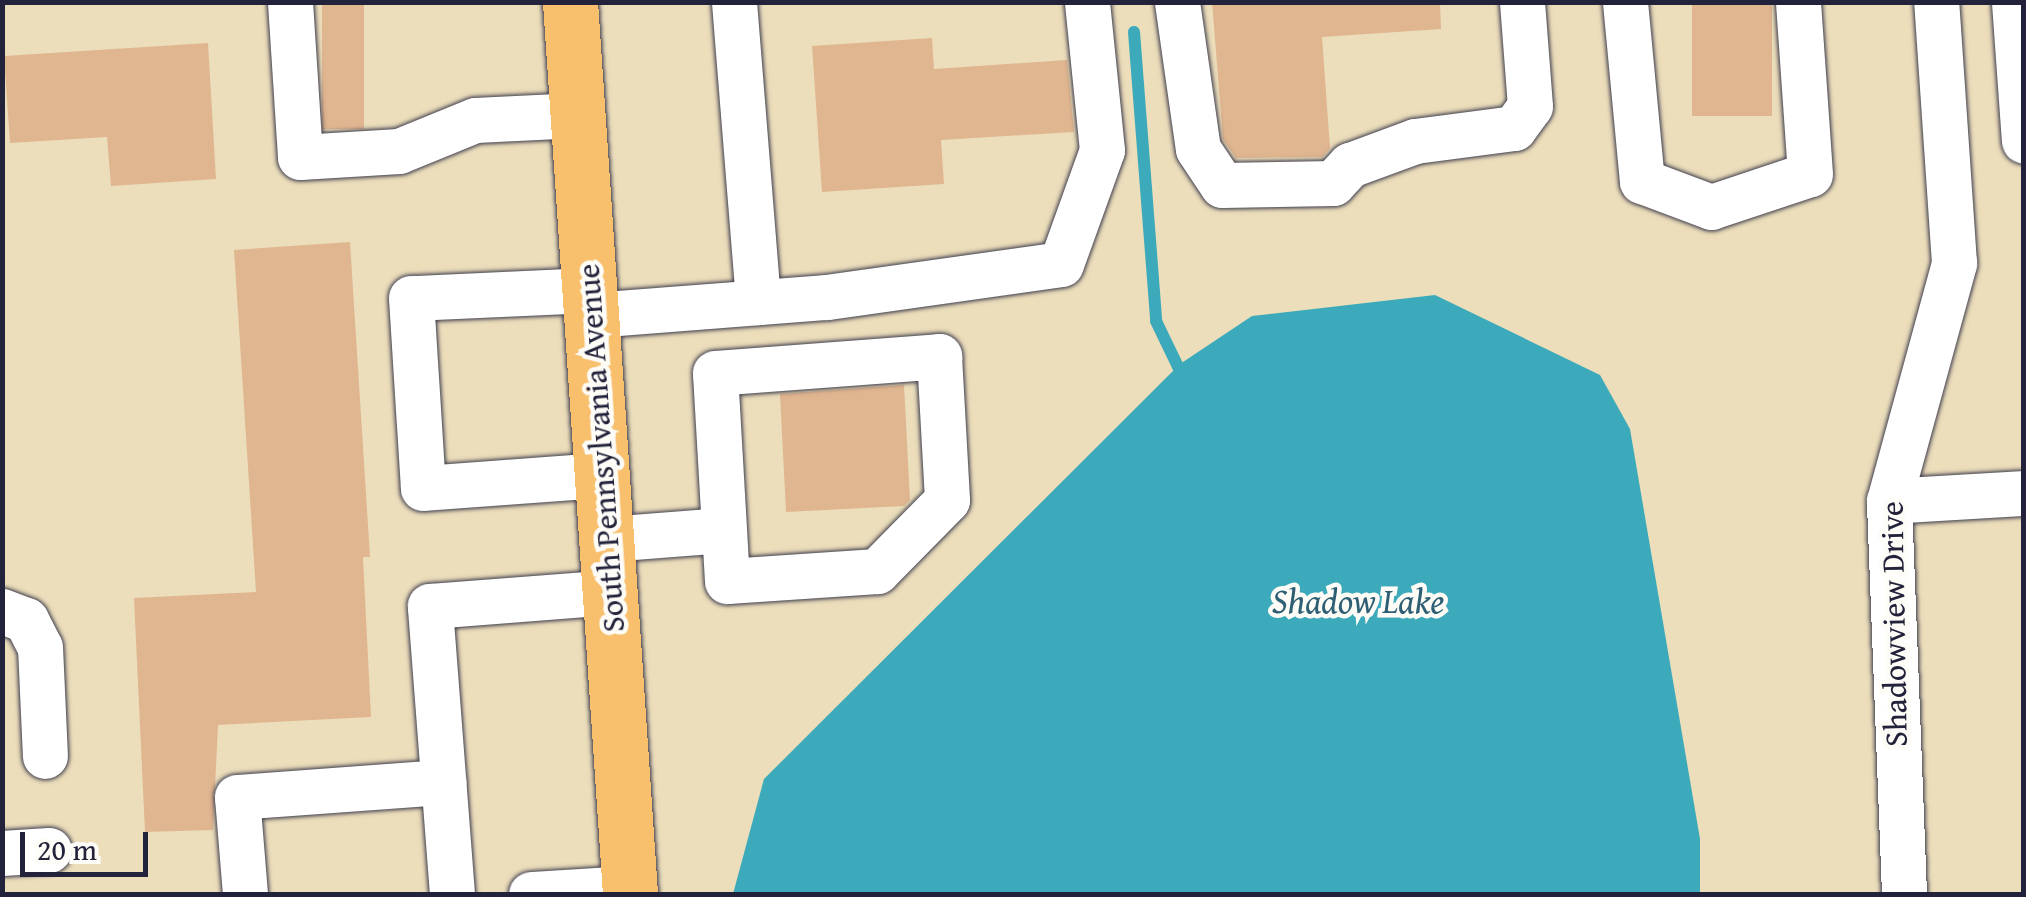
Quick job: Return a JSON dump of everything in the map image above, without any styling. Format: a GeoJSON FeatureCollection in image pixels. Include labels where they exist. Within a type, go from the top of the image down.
{"type":"FeatureCollection","features":[{"type":"Feature","properties":{"kind":"main road","name":"South Pennsylvania Avenue"},"geometry":{"type":"LineString","coordinates":[[570,2],[630,891]]}},
{"type":"Feature","properties":{"kind":"street"},"geometry":{"type":"LineString","coordinates":[[290,2],[300,156],[399,151],[476,120],[578,115]]}},
{"type":"Feature","properties":{"kind":"street"},"geometry":{"type":"LineString","coordinates":[[734,2],[758,302]]}},
{"type":"Feature","properties":{"kind":"street"},"geometry":{"type":"LineString","coordinates":[[602,475],[423,488],[410,298],[758,302],[1061,264],[1102,150],[1087,2]]}},
{"type":"Feature","properties":{"kind":"street"},"geometry":{"type":"LineString","coordinates":[[1177,2],[1198,150],[1222,185],[1333,183],[1350,165],[1414,141],[1514,128],[1530,106],[1522,2]]}},
{"type":"Feature","properties":{"kind":"street"},"geometry":{"type":"LineString","coordinates":[[1626,2],[1642,181],[1711,208],[1810,174],[1798,2]]}},
{"type":"Feature","properties":{"kind":"street","name":"Shadowview Drive"},"geometry":{"type":"LineString","coordinates":[[1904,894],[1889,501],[1954,263],[1936,2]]}},
{"type":"Feature","properties":{"kind":"street"},"geometry":{"type":"LineString","coordinates":[[2014,2],[2024,141]]}},
{"type":"Feature","properties":{"kind":"street"},"geometry":{"type":"LineString","coordinates":[[939,356],[947,500],[877,571],[727,581],[724,530],[716,373],[939,356]]}},
{"type":"Feature","properties":{"kind":"street"},"geometry":{"type":"LineString","coordinates":[[1889,501],[2024,494]]}},
{"type":"Feature","properties":{"kind":"street"},"geometry":{"type":"LineString","coordinates":[[452,894],[430,606],[608,566],[724,530]]}},
{"type":"Feature","properties":{"kind":"street"},"geometry":{"type":"LineString","coordinates":[[2,611],[26,620],[40,647],[45,756]]}},
{"type":"Feature","properties":{"kind":"street"},"geometry":{"type":"LineString","coordinates":[[245,894],[237,797],[444,782]]}},
{"type":"Feature","properties":{"kind":"street"},"geometry":{"type":"LineString","coordinates":[[2,853],[49,850]]}},
{"type":"Feature","properties":{"kind":"street"},"geometry":{"type":"LineString","coordinates":[[531,894],[630,891]]}},
{"type":"Feature","properties":{"kind":"water","name":"Shadow Lake"},"geometry":{"type":"Polygon","coordinates":[[[1435,295],[1600,375],[1630,429],[1700,839],[1700,894],[733,894],[764,779],[1180,364],[1252,316],[1435,295]]]}},
{"type":"Feature","properties":{"kind":"building"},"geometry":{"type":"Polygon","coordinates":[[[322,2],[364,2],[364,129],[322,129],[322,2]]]}},
{"type":"Feature","properties":{"kind":"building"},"geometry":{"type":"Polygon","coordinates":[[[1212,2],[1440,2],[1441,29],[1322,37],[1330,148],[1322,157],[1236,158],[1223,139],[1212,2]]]}},
{"type":"Feature","properties":{"kind":"building"},"geometry":{"type":"Polygon","coordinates":[[[1692,2],[1772,2],[1772,116],[1692,116],[1692,2]]]}},
{"type":"Feature","properties":{"kind":"building"},"geometry":{"type":"Polygon","coordinates":[[[932,38],[934,69],[1067,60],[1074,132],[941,140],[944,184],[822,192],[812,46],[932,38]]]}},
{"type":"Feature","properties":{"kind":"building"},"geometry":{"type":"Polygon","coordinates":[[[208,43],[216,179],[111,186],[107,137],[10,143],[4,56],[208,43]]]}},
{"type":"Feature","properties":{"kind":"building"},"geometry":{"type":"Polygon","coordinates":[[[350,242],[370,557],[363,557],[371,717],[218,725],[213,830],[145,832],[134,598],[256,592],[234,250],[350,242]]]}},
{"type":"Feature","properties":{"kind":"building"},"geometry":{"type":"Polygon","coordinates":[[[904,385],[910,500],[904,506],[786,512],[780,394],[904,385]]]}},
{"type":"Feature","properties":{"kind":"waterway"},"geometry":{"type":"LineString","coordinates":[[1134,32],[1156,321],[1183,377]]}}]}
